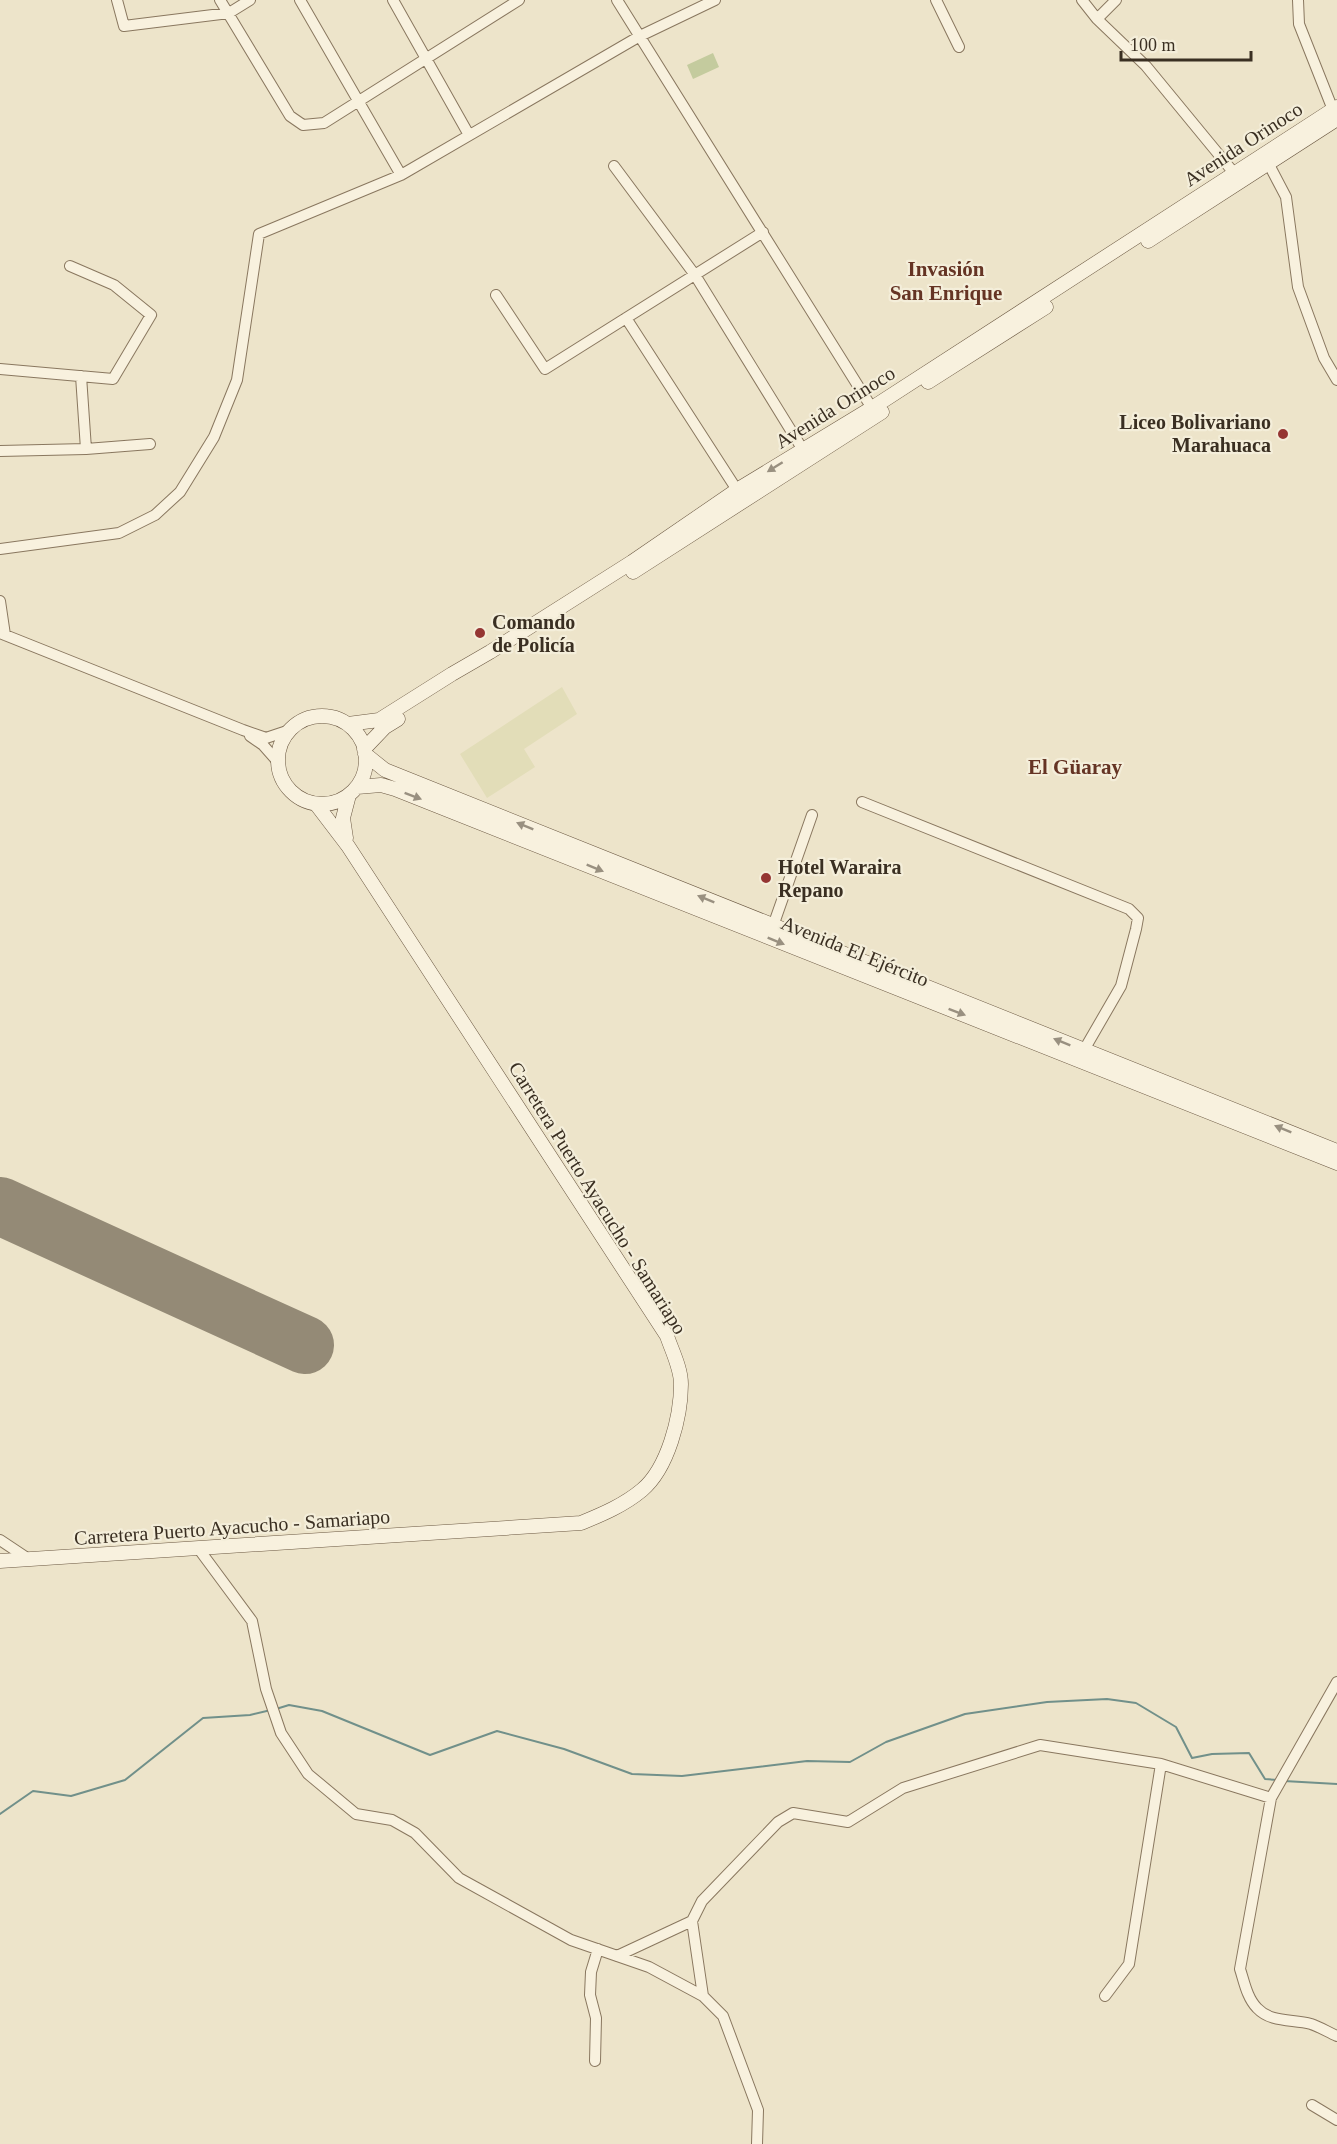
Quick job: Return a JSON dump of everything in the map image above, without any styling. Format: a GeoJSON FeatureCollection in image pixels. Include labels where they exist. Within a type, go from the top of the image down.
{"type":"FeatureCollection","features":[{"type":"Feature","properties":{"kind":"street"},"geometry":{"type":"LineString","coordinates":[[117,0],[124,26],[229,13],[250,0]]}},
{"type":"Feature","properties":{"kind":"street"},"geometry":{"type":"LineString","coordinates":[[220,0],[290,116],[303,125],[324,123],[519,0]]}},
{"type":"Feature","properties":{"kind":"street"},"geometry":{"type":"LineString","coordinates":[[300,0],[401,175]]}},
{"type":"Feature","properties":{"kind":"street"},"geometry":{"type":"LineString","coordinates":[[393,0],[469,135]]}},
{"type":"Feature","properties":{"kind":"street"},"geometry":{"type":"LineString","coordinates":[[617,0],[875,412]]}},
{"type":"Feature","properties":{"kind":"street"},"geometry":{"type":"LineString","coordinates":[[0,549],[119,533],[155,515],[180,492],[214,437],[237,380],[259,234],[401,175],[640,36],[715,0]]}},
{"type":"Feature","properties":{"kind":"street"},"geometry":{"type":"LineString","coordinates":[[936,0],[959,47]]}},
{"type":"Feature","properties":{"kind":"street"},"geometry":{"type":"LineString","coordinates":[[1082,0],[1097,20],[1146,66],[1234,173]]}},
{"type":"Feature","properties":{"kind":"street"},"geometry":{"type":"LineString","coordinates":[[1097,20],[1116,0]]}},
{"type":"Feature","properties":{"kind":"street"},"geometry":{"type":"LineString","coordinates":[[1298,0],[1299,24],[1336,112]]}},
{"type":"Feature","properties":{"kind":"street","name":"Avenida Orinoco"},"geometry":{"type":"LineString","coordinates":[[365,752],[385,727],[582,604],[1336,112]]}},
{"type":"Feature","properties":{"kind":"street"},"geometry":{"type":"LineString","coordinates":[[1266,158],[1286,197],[1298,287],[1324,358],[1337,380]]}},
{"type":"Feature","properties":{"kind":"street","name":"Avenida Orinoco"},"geometry":{"type":"LineString","coordinates":[[348,724],[379,720],[490,652],[632,562],[737,490],[802,450],[875,412],[1234,173],[1266,158]]}},
{"type":"Feature","properties":{"kind":"street"},"geometry":{"type":"LineString","coordinates":[[614,166],[695,275],[802,450]]}},
{"type":"Feature","properties":{"kind":"street"},"geometry":{"type":"LineString","coordinates":[[496,296],[545,369],[763,232]]}},
{"type":"Feature","properties":{"kind":"street"},"geometry":{"type":"LineString","coordinates":[[0,369],[113,379],[151,315],[114,285],[70,266]]}},
{"type":"Feature","properties":{"kind":"street"},"geometry":{"type":"LineString","coordinates":[[626,318],[737,490]]}},
{"type":"Feature","properties":{"kind":"street"},"geometry":{"type":"LineString","coordinates":[[81,376],[86,449]]}},
{"type":"Feature","properties":{"kind":"street"},"geometry":{"type":"LineString","coordinates":[[0,451],[86,449],[150,444]]}},
{"type":"Feature","properties":{"kind":"street"},"geometry":{"type":"LineString","coordinates":[[0,602],[3,634],[243,730],[266,738],[290,730],[311,717],[330,717],[348,724],[358,735],[365,752],[364,771],[353,791],[339,801],[316,804],[298,797],[290,790],[284,782],[278,762],[243,730]]}},
{"type":"Feature","properties":{"kind":"street"},"geometry":{"type":"LineString","coordinates":[[278,762],[281,745],[290,730]]}},
{"type":"Feature","properties":{"kind":"street","name":"Avenida El Ejército"},"geometry":{"type":"LineString","coordinates":[[365,752],[385,770],[1337,1151]]}},
{"type":"Feature","properties":{"kind":"street","name":"Avenida El Ejército"},"geometry":{"type":"LineString","coordinates":[[353,791],[381,785],[395,789],[1337,1163]]}},
{"type":"Feature","properties":{"kind":"street","name":"Carretera Puerto Ayacucho - Samariapo"},"geometry":{"type":"LineString","coordinates":[[348,846],[342,826],[353,791]]}},
{"type":"Feature","properties":{"kind":"street"},"geometry":{"type":"LineString","coordinates":[[862,802],[1129,909],[1138,918],[1121,986],[1084,1050]]}},
{"type":"Feature","properties":{"kind":"street","name":"Carretera Puerto Ayacucho - Samariapo"},"geometry":{"type":"LineString","coordinates":[[0,1561],[581,1523],[614,1509],[644,1489],[661,1464],[674,1437],[681,1383],[667,1336],[348,846],[316,804]]}},
{"type":"Feature","properties":{"kind":"street"},"geometry":{"type":"LineString","coordinates":[[773,926],[812,815]]}},
{"type":"Feature","properties":{"kind":"street"},"geometry":{"type":"LineString","coordinates":[[0,1540],[30,1560]]}},
{"type":"Feature","properties":{"kind":"street"},"geometry":{"type":"LineString","coordinates":[[198,1548],[252,1621],[266,1689],[280,1733],[308,1774],[356,1814],[392,1820],[415,1833],[459,1878],[571,1940],[649,1967],[703,1996],[723,2016],[758,2110],[758,2144]]}},
{"type":"Feature","properties":{"kind":"street"},"geometry":{"type":"LineString","coordinates":[[1337,1682],[1270,1798],[1239,1969],[1256,2007],[1264,2013],[1273,2019],[1308,2024],[1337,2036]]}},
{"type":"Feature","properties":{"kind":"street"},"geometry":{"type":"LineString","coordinates":[[703,1996],[692,1921],[702,1901],[778,1822],[793,1813],[848,1822],[903,1788],[1040,1745],[1161,1764],[1270,1798]]}},
{"type":"Feature","properties":{"kind":"street"},"geometry":{"type":"LineString","coordinates":[[1106,1996],[1129,1965],[1161,1764]]}},
{"type":"Feature","properties":{"kind":"street"},"geometry":{"type":"LineString","coordinates":[[617,1956],[692,1921]]}},
{"type":"Feature","properties":{"kind":"street"},"geometry":{"type":"LineString","coordinates":[[596,2061],[596,2018],[590,1995],[591,1972],[598,1949]]}},
{"type":"Feature","properties":{"kind":"street"},"geometry":{"type":"LineString","coordinates":[[1312,2105],[1337,2120]]}},
{"type":"Feature","properties":{"kind":"shaded area"},"geometry":{"type":"Polygon","coordinates":[[[562,687],[577,714],[524,749],[535,767],[487,798],[460,754],[562,687]]]}},
{"type":"Feature","properties":{"kind":"green space"},"geometry":{"type":"Polygon","coordinates":[[[713,53],[719,67],[693,79],[687,65],[713,53]]]}},
{"type":"Feature","properties":{"kind":"waterway"},"geometry":{"type":"LineString","coordinates":[[276,1709],[289,1705],[322,1711],[430,1755],[497,1731],[564,1749],[632,1774],[682,1776],[807,1761],[850,1762],[886,1742],[965,1714],[1047,1702],[1107,1699],[1136,1703],[1176,1727],[1192,1758],[1212,1754],[1249,1753],[1265,1779],[1278,1780]]}},
{"type":"Feature","properties":{"kind":"waterway"},"geometry":{"type":"LineString","coordinates":[[0,1814],[33,1791],[71,1796],[125,1780],[203,1718],[250,1715],[271,1710]]}},
{"type":"Feature","properties":{"kind":"waterway"},"geometry":{"type":"LineString","coordinates":[[1284,1781],[1337,1784]]}},
{"type":"Feature","properties":{"kind":"runway"},"geometry":{"type":"LineString","coordinates":[[0,1206],[305,1345]]}},
{"type":"Feature","properties":{"kind":"place","name":"Liceo Bolivariano Marahuaca"},"geometry":{"type":"Point","coordinates":[1283,434]}},
{"type":"Feature","properties":{"kind":"place","name":"Comando de Policía"},"geometry":{"type":"Point","coordinates":[480,633]}},
{"type":"Feature","properties":{"kind":"place","name":"Hotel Waraira Repano"},"geometry":{"type":"Point","coordinates":[766,878]}},
{"type":"Feature","properties":{"kind":"district","name":"Invasión San Enrique"},"geometry":{"type":"Point","coordinates":[946,281]}},
{"type":"Feature","properties":{"kind":"district","name":"El Güaray"},"geometry":{"type":"Point","coordinates":[1075,767]}}]}
